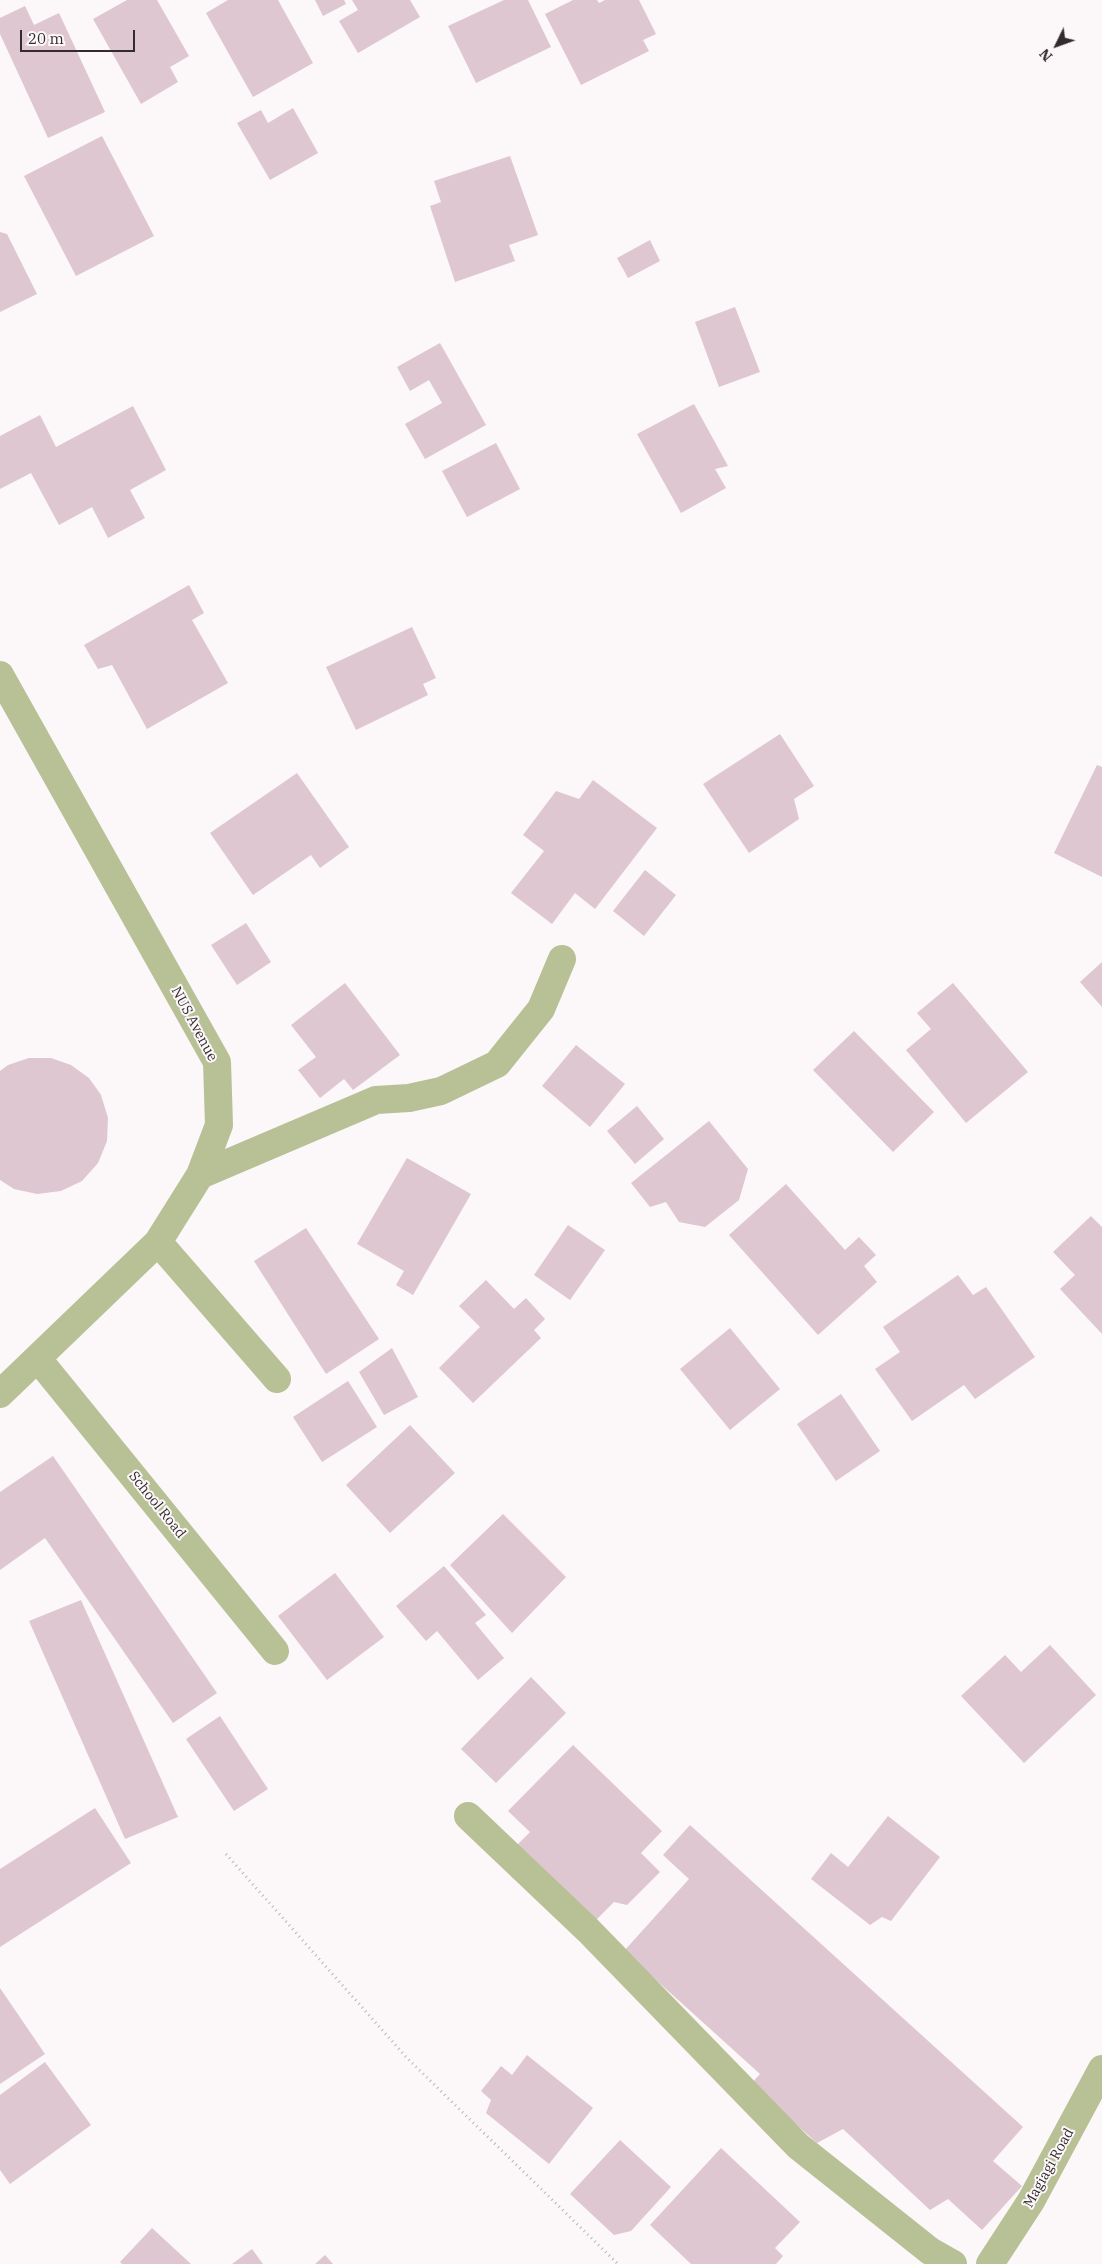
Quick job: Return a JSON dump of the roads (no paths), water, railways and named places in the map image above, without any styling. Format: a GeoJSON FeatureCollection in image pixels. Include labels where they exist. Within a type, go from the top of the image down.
{"type":"FeatureCollection","features":[{"type":"Feature","properties":{"kind":"street","name":"NUS Avenue"},"geometry":{"type":"LineString","coordinates":[[0,675],[217,1062],[219,1126],[200,1175],[158,1242],[0,1394]]}},
{"type":"Feature","properties":{"kind":"street"},"geometry":{"type":"LineString","coordinates":[[200,1175],[376,1100],[409,1098],[441,1092],[497,1064],[541,1009],[562,959]]}},
{"type":"Feature","properties":{"kind":"street"},"geometry":{"type":"LineString","coordinates":[[158,1242],[277,1379]]}},
{"type":"Feature","properties":{"kind":"street","name":"School Road"},"geometry":{"type":"LineString","coordinates":[[38,1359],[275,1651]]}},
{"type":"Feature","properties":{"kind":"street"},"geometry":{"type":"LineString","coordinates":[[468,1816],[588,1930],[798,2146],[930,2251],[953,2264]]}},
{"type":"Feature","properties":{"kind":"street","name":"Magiagi Road"},"geometry":{"type":"LineString","coordinates":[[990,2264],[1032,2201],[1102,2069]]}}]}
